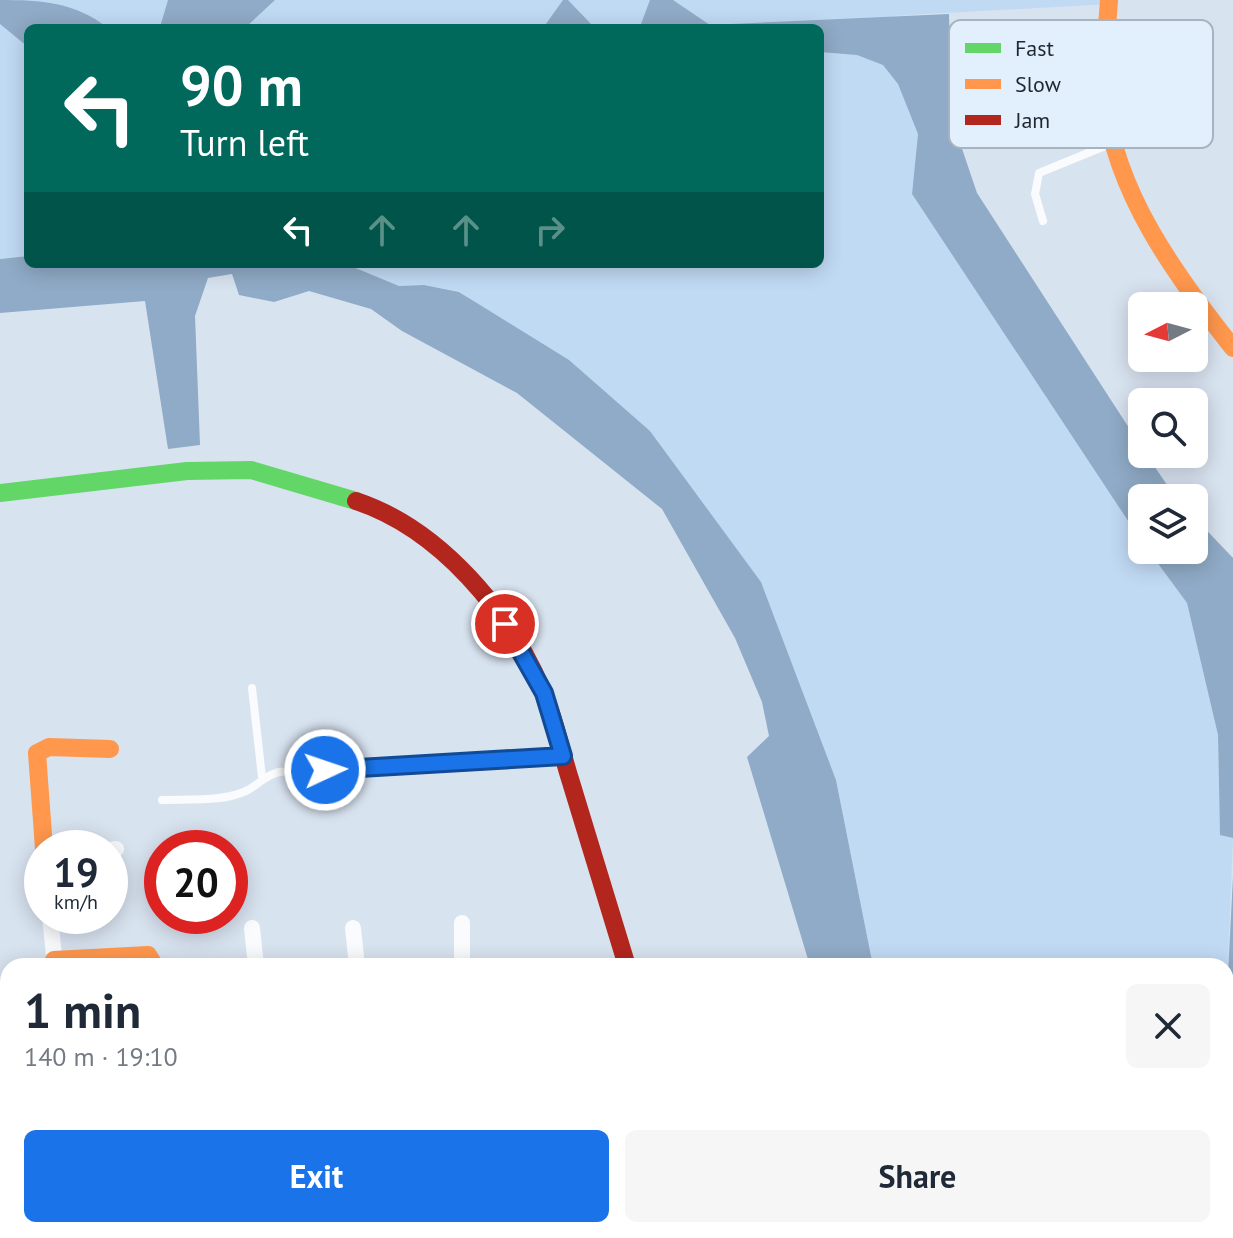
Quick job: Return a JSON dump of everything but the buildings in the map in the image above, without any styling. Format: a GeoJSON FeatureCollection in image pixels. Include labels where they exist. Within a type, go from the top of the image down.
{"type":"FeatureCollection","features":[{"type":"Feature","properties":{"kind":"street"},"geometry":{"type":"LineString","coordinates":[[1109,0],[1109,20]]}},
{"type":"Feature","properties":{"kind":"street"},"geometry":{"type":"LineString","coordinates":[[1116,148],[1130,193],[1161,247],[1188,292],[1233,348]]}},
{"type":"Feature","properties":{"kind":"street"},"geometry":{"type":"LineString","coordinates":[[0,493],[187,471],[251,470],[274,474],[376,508],[443,552],[491,604],[519,643],[544,693],[625,958]]}},
{"type":"Feature","properties":{"kind":"street"},"geometry":{"type":"LineString","coordinates":[[43,830],[37,753],[49,747],[110,749]]}},
{"type":"Feature","properties":{"kind":"street"},"geometry":{"type":"LineString","coordinates":[[462,923],[462,958]]}},
{"type":"Feature","properties":{"kind":"street"},"geometry":{"type":"LineString","coordinates":[[252,928],[255,958]]}},
{"type":"Feature","properties":{"kind":"street"},"geometry":{"type":"LineString","coordinates":[[353,928],[356,958]]}},
{"type":"Feature","properties":{"kind":"street"},"geometry":{"type":"LineString","coordinates":[[52,934],[54,958]]}},
{"type":"Feature","properties":{"kind":"street"},"geometry":{"type":"LineString","coordinates":[[96,958],[129,954],[148,955],[150,958]]}},
{"type":"Feature","properties":{"kind":"lane"},"geometry":{"type":"LineString","coordinates":[[1043,221],[1035,194],[1039,173],[1099,148]]}},
{"type":"Feature","properties":{"kind":"lane"},"geometry":{"type":"LineString","coordinates":[[252,688],[262,777]]}},
{"type":"Feature","properties":{"kind":"lane"},"geometry":{"type":"LineString","coordinates":[[162,800],[231,795],[253,787],[262,777],[279,772],[563,756]]}},
{"type":"Feature","properties":{"kind":"shaded area"},"geometry":{"type":"Polygon","coordinates":[[[0,0],[1110,0],[1110,4],[893,16],[898,84],[918,134],[912,194],[1128,521],[1128,564],[1158,564],[1187,603],[1218,735],[1220,834],[1233,838],[1228,958],[871,958],[836,780],[761,583],[650,431],[460,292],[424,285],[399,286],[356,268],[824,268],[824,24],[24,24],[24,256],[0,259],[0,0]]]}},
{"type":"Feature","properties":{"kind":"shaded area"},"geometry":{"type":"Polygon","coordinates":[[[0,0],[57,4],[103,24],[24,24],[24,44],[0,24],[0,0]]]}},
{"type":"Feature","properties":{"kind":"shaded area"},"geometry":{"type":"Polygon","coordinates":[[[168,0],[275,0],[249,24],[161,24],[168,0]]]}},
{"type":"Feature","properties":{"kind":"shaded area"},"geometry":{"type":"Polygon","coordinates":[[[563,0],[568,0],[591,24],[546,24],[563,0]]]}},
{"type":"Feature","properties":{"kind":"shaded area"},"geometry":{"type":"Polygon","coordinates":[[[650,0],[673,0],[709,24],[641,24],[650,0]]]}},
{"type":"Feature","properties":{"kind":"shaded area"},"geometry":{"type":"Polygon","coordinates":[[[949,14],[949,148],[962,148],[977,193],[1128,426],[1128,468],[1156,468],[1166,484],[1128,484],[1128,521],[912,194],[918,134],[898,84],[883,65],[857,55],[824,52],[824,24],[732,24],[949,14]]]}},
{"type":"Feature","properties":{"kind":"shaded area"},"geometry":{"type":"Polygon","coordinates":[[[24,256],[24,268],[356,268],[399,286],[424,285],[459,292],[569,360],[650,431],[761,582],[836,780],[871,958],[808,958],[747,757],[769,736],[762,702],[735,638],[662,509],[517,393],[402,331],[371,309],[309,291],[274,302],[239,295],[232,274],[208,278],[195,316],[200,445],[168,449],[145,301],[0,313],[0,259],[24,256]]]}},
{"type":"Feature","properties":{"kind":"shaded area"},"geometry":{"type":"Polygon","coordinates":[[[1208,532],[1233,558],[1233,838],[1220,835],[1218,735],[1187,603],[1158,564],[1208,564],[1208,532]]]}},
{"type":"Feature","properties":{"kind":"shaded area"},"geometry":{"type":"Polygon","coordinates":[[[1233,877],[1233,958],[1229,958],[1233,877]]]}},
{"type":"Feature","properties":{"kind":"traffic: fast"},"geometry":{"type":"LineString","coordinates":[[0,493],[187,471],[251,470],[356,501]]}},
{"type":"Feature","properties":{"kind":"traffic: slow"},"geometry":{"type":"LineString","coordinates":[[1107,20],[1109,0]]}},
{"type":"Feature","properties":{"kind":"traffic: slow"},"geometry":{"type":"LineString","coordinates":[[1115,148],[1121,168],[1151,232],[1190,292],[1233,348]]}},
{"type":"Feature","properties":{"kind":"traffic: slow"},"geometry":{"type":"LineString","coordinates":[[43,830],[37,753],[49,747],[110,749]]}},
{"type":"Feature","properties":{"kind":"traffic: slow"},"geometry":{"type":"LineString","coordinates":[[92,958],[148,955],[150,958]]}},
{"type":"Feature","properties":{"kind":"traffic: jam"},"geometry":{"type":"LineString","coordinates":[[356,501],[416,531],[443,553],[469,577],[512,632],[551,713],[625,958]]}},
{"type":"Feature","properties":{"kind":"route"},"geometry":{"type":"LineString","coordinates":[[325,770],[563,756],[544,693],[519,643],[505,624]]}}]}
